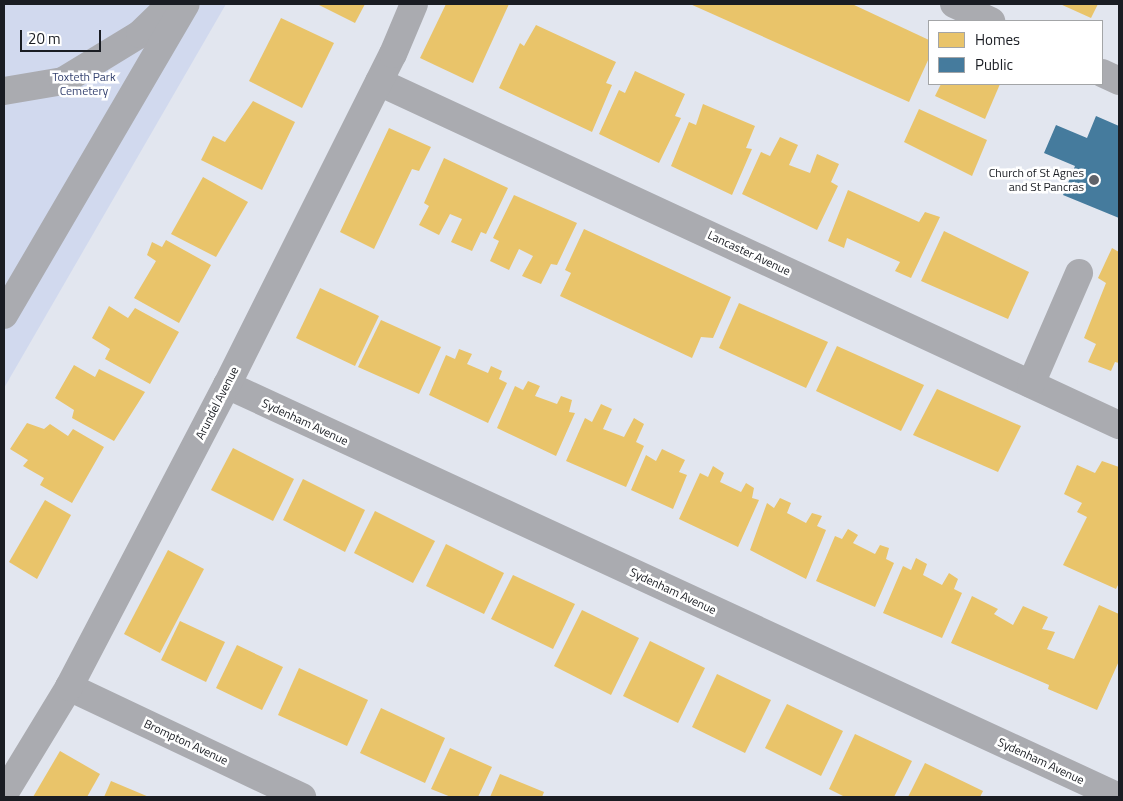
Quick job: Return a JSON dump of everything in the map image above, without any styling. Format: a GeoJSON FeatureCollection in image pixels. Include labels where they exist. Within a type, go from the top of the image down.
{"type":"FeatureCollection","features":[{"type":"Feature","properties":{"kind":"street"},"geometry":{"type":"LineString","coordinates":[[4,91],[63,81],[140,34],[171,4]]}},
{"type":"Feature","properties":{"kind":"street"},"geometry":{"type":"LineString","coordinates":[[4,315],[186,4]]}},
{"type":"Feature","properties":{"kind":"street","name":"Arundel Avenue"},"geometry":{"type":"LineString","coordinates":[[4,794],[69,687],[227,385],[378,82],[414,4]]}},
{"type":"Feature","properties":{"kind":"street"},"geometry":{"type":"LineString","coordinates":[[954,4],[989,20]]}},
{"type":"Feature","properties":{"kind":"street"},"geometry":{"type":"LineString","coordinates":[[1103,74],[1119,82]]}},
{"type":"Feature","properties":{"kind":"street","name":"Lancaster Avenue"},"geometry":{"type":"LineString","coordinates":[[378,82],[1119,425]]}},
{"type":"Feature","properties":{"kind":"street"},"geometry":{"type":"LineString","coordinates":[[1032,384],[1079,272]]}},
{"type":"Feature","properties":{"kind":"street","name":"Sydenham Avenue"},"geometry":{"type":"LineString","coordinates":[[227,385],[1119,797]]}},
{"type":"Feature","properties":{"kind":"street","name":"Brompton Avenue"},"geometry":{"type":"LineString","coordinates":[[69,687],[302,797]]}},
{"type":"Feature","properties":{"kind":"green space","name":"Toxteth Park Cemetery"},"geometry":{"type":"Polygon","coordinates":[[[4,4],[226,4],[4,388],[4,4]]]}},
{"type":"Feature","properties":{"kind":"building: Homes"},"geometry":{"type":"Polygon","coordinates":[[[317,4],[365,4],[355,23],[317,4]]]}},
{"type":"Feature","properties":{"kind":"building: Homes"},"geometry":{"type":"Polygon","coordinates":[[[446,4],[509,4],[473,83],[420,58],[446,4]]]}},
{"type":"Feature","properties":{"kind":"building: Homes"},"geometry":{"type":"Polygon","coordinates":[[[690,4],[852,4],[928,40],[928,60],[909,102],[690,4]]]}},
{"type":"Feature","properties":{"kind":"building: Homes"},"geometry":{"type":"Polygon","coordinates":[[[1060,4],[1098,4],[1091,18],[1060,4]]]}},
{"type":"Feature","properties":{"kind":"building: Homes"},"geometry":{"type":"Polygon","coordinates":[[[281,18],[334,43],[302,108],[249,81],[281,18]]]}},
{"type":"Feature","properties":{"kind":"building: Homes"},"geometry":{"type":"Polygon","coordinates":[[[536,25],[616,62],[606,83],[612,85],[592,132],[499,88],[520,43],[524,46],[536,25]]]}},
{"type":"Feature","properties":{"kind":"building: Homes"},"geometry":{"type":"Polygon","coordinates":[[[635,71],[685,94],[675,116],[681,118],[659,163],[599,134],[619,90],[625,93],[635,71]]]}},
{"type":"Feature","properties":{"kind":"building: Homes"},"geometry":{"type":"Polygon","coordinates":[[[940,85],[1000,85],[985,119],[935,96],[940,85]]]}},
{"type":"Feature","properties":{"kind":"building: Homes"},"geometry":{"type":"Polygon","coordinates":[[[253,101],[295,122],[262,190],[201,160],[213,136],[225,142],[253,101]]]}},
{"type":"Feature","properties":{"kind":"building: Homes"},"geometry":{"type":"Polygon","coordinates":[[[703,104],[755,126],[746,148],[752,149],[732,195],[671,166],[689,122],[696,125],[703,104]]]}},
{"type":"Feature","properties":{"kind":"building: Homes"},"geometry":{"type":"Polygon","coordinates":[[[919,109],[987,140],[972,176],[904,142],[919,109]]]}},
{"type":"Feature","properties":{"kind":"building: Homes"},"geometry":{"type":"Polygon","coordinates":[[[389,128],[431,147],[419,171],[412,169],[374,249],[340,232],[389,128]]]}},
{"type":"Feature","properties":{"kind":"building: Homes"},"geometry":{"type":"Polygon","coordinates":[[[780,137],[798,145],[789,165],[810,173],[817,154],[839,164],[831,182],[838,186],[817,230],[742,194],[761,152],[770,156],[780,137]]]}},
{"type":"Feature","properties":{"kind":"building: Homes"},"geometry":{"type":"Polygon","coordinates":[[[444,158],[508,188],[486,234],[481,232],[472,251],[451,242],[462,219],[450,214],[439,235],[419,225],[429,206],[424,203],[444,158]]]}},
{"type":"Feature","properties":{"kind":"building: Homes"},"geometry":{"type":"Polygon","coordinates":[[[203,177],[248,202],[216,257],[171,234],[203,177]]]}},
{"type":"Feature","properties":{"kind":"building: Homes"},"geometry":{"type":"Polygon","coordinates":[[[848,190],[919,222],[925,212],[940,217],[911,278],[895,271],[900,262],[847,238],[844,248],[828,241],[848,190]]]}},
{"type":"Feature","properties":{"kind":"building: Homes"},"geometry":{"type":"Polygon","coordinates":[[[514,195],[577,223],[557,265],[551,264],[541,284],[522,276],[533,256],[519,249],[509,270],[490,261],[499,241],[493,238],[514,195]]]}},
{"type":"Feature","properties":{"kind":"building: Homes"},"geometry":{"type":"Polygon","coordinates":[[[584,229],[731,297],[713,338],[701,337],[692,358],[560,296],[571,273],[565,270],[584,229]]]}},
{"type":"Feature","properties":{"kind":"building: Homes"},"geometry":{"type":"Polygon","coordinates":[[[944,231],[1029,272],[1008,319],[921,281],[944,231]]]}},
{"type":"Feature","properties":{"kind":"building: Homes"},"geometry":{"type":"Polygon","coordinates":[[[166,240],[211,265],[179,323],[134,298],[156,261],[147,255],[152,242],[162,247],[166,240]]]}},
{"type":"Feature","properties":{"kind":"building: Homes"},"geometry":{"type":"Polygon","coordinates":[[[1112,248],[1119,252],[1119,363],[1115,362],[1111,371],[1088,362],[1096,344],[1084,338],[1106,283],[1098,278],[1112,248]]]}},
{"type":"Feature","properties":{"kind":"building: Homes"},"geometry":{"type":"Polygon","coordinates":[[[320,288],[379,316],[355,366],[296,338],[320,288]]]}},
{"type":"Feature","properties":{"kind":"building: Homes"},"geometry":{"type":"Polygon","coordinates":[[[739,303],[828,342],[806,388],[719,348],[739,303]]]}},
{"type":"Feature","properties":{"kind":"building: Homes"},"geometry":{"type":"Polygon","coordinates":[[[109,306],[128,318],[135,308],[179,332],[150,384],[105,359],[110,349],[92,338],[109,306]]]}},
{"type":"Feature","properties":{"kind":"building: Homes"},"geometry":{"type":"Polygon","coordinates":[[[381,320],[441,347],[419,394],[358,367],[381,320]]]}},
{"type":"Feature","properties":{"kind":"building: Homes"},"geometry":{"type":"Polygon","coordinates":[[[837,346],[924,385],[901,431],[816,391],[837,346]]]}},
{"type":"Feature","properties":{"kind":"building: Homes"},"geometry":{"type":"Polygon","coordinates":[[[459,349],[472,354],[467,364],[488,373],[491,366],[502,371],[499,379],[507,383],[488,423],[429,395],[446,355],[455,359],[459,349]]]}},
{"type":"Feature","properties":{"kind":"building: Homes"},"geometry":{"type":"Polygon","coordinates":[[[74,365],[95,377],[99,369],[145,392],[114,441],[72,418],[74,410],[55,398],[74,365]]]}},
{"type":"Feature","properties":{"kind":"building: Homes"},"geometry":{"type":"Polygon","coordinates":[[[528,381],[540,386],[535,396],[557,404],[561,396],[572,400],[569,412],[575,413],[556,456],[497,428],[515,386],[523,390],[528,381]]]}},
{"type":"Feature","properties":{"kind":"building: Homes"},"geometry":{"type":"Polygon","coordinates":[[[937,389],[1021,426],[998,472],[913,435],[937,389]]]}},
{"type":"Feature","properties":{"kind":"building: Homes"},"geometry":{"type":"Polygon","coordinates":[[[601,404],[612,409],[603,429],[624,437],[634,418],[644,424],[636,442],[644,446],[626,487],[566,461],[585,418],[592,422],[601,404]]]}},
{"type":"Feature","properties":{"kind":"building: Homes"},"geometry":{"type":"Polygon","coordinates":[[[27,423],[44,429],[50,424],[68,436],[73,429],[104,447],[72,503],[40,485],[44,478],[23,466],[28,460],[10,449],[27,423]]]}},
{"type":"Feature","properties":{"kind":"building: Homes"},"geometry":{"type":"Polygon","coordinates":[[[233,448],[294,479],[273,521],[211,490],[233,448]]]}},
{"type":"Feature","properties":{"kind":"building: Homes"},"geometry":{"type":"Polygon","coordinates":[[[662,449],[685,460],[679,472],[687,475],[673,509],[631,490],[646,455],[656,461],[662,449]]]}},
{"type":"Feature","properties":{"kind":"building: Homes"},"geometry":{"type":"Polygon","coordinates":[[[1102,461],[1119,467],[1119,583],[1116,589],[1063,565],[1087,517],[1077,512],[1082,503],[1064,494],[1077,465],[1095,473],[1102,461]]]}},
{"type":"Feature","properties":{"kind":"building: Homes"},"geometry":{"type":"Polygon","coordinates":[[[713,466],[724,473],[720,482],[741,492],[746,483],[754,488],[752,498],[759,500],[738,547],[679,519],[700,473],[708,477],[713,466]]]}},
{"type":"Feature","properties":{"kind":"building: Homes"},"geometry":{"type":"Polygon","coordinates":[[[303,479],[365,510],[345,552],[283,520],[303,479]]]}},
{"type":"Feature","properties":{"kind":"building: Homes"},"geometry":{"type":"Polygon","coordinates":[[[780,498],[791,503],[787,513],[806,523],[812,513],[822,516],[817,526],[826,530],[806,579],[750,550],[767,503],[774,508],[780,498]]]}},
{"type":"Feature","properties":{"kind":"building: Homes"},"geometry":{"type":"Polygon","coordinates":[[[45,500],[71,515],[37,579],[9,562],[45,500]]]}},
{"type":"Feature","properties":{"kind":"building: Homes"},"geometry":{"type":"Polygon","coordinates":[[[375,511],[435,541],[413,583],[354,553],[375,511]]]}},
{"type":"Feature","properties":{"kind":"building: Homes"},"geometry":{"type":"Polygon","coordinates":[[[848,529],[858,535],[853,543],[875,554],[880,545],[889,548],[886,559],[894,563],[875,607],[816,581],[835,536],[842,539],[848,529]]]}},
{"type":"Feature","properties":{"kind":"building: Homes"},"geometry":{"type":"Polygon","coordinates":[[[446,544],[504,573],[484,614],[426,586],[446,544]]]}},
{"type":"Feature","properties":{"kind":"building: Homes"},"geometry":{"type":"Polygon","coordinates":[[[168,550],[204,569],[160,653],[124,634],[168,550]]]}},
{"type":"Feature","properties":{"kind":"building: Homes"},"geometry":{"type":"Polygon","coordinates":[[[916,558],[927,564],[923,575],[942,585],[949,573],[958,579],[954,589],[962,593],[942,638],[883,613],[903,566],[911,570],[916,558]]]}},
{"type":"Feature","properties":{"kind":"building: Homes"},"geometry":{"type":"Polygon","coordinates":[[[513,575],[575,604],[553,649],[491,619],[513,575]]]}},
{"type":"Feature","properties":{"kind":"building: Homes"},"geometry":{"type":"Polygon","coordinates":[[[972,596],[998,609],[994,614],[1013,625],[1023,606],[1048,617],[1042,629],[1055,632],[1047,649],[1074,659],[1099,605],[1119,614],[1119,661],[1097,710],[1048,689],[1049,685],[951,643],[972,596]]]}},
{"type":"Feature","properties":{"kind":"building: Homes"},"geometry":{"type":"Polygon","coordinates":[[[582,610],[639,638],[611,695],[554,666],[582,610]]]}},
{"type":"Feature","properties":{"kind":"building: Homes"},"geometry":{"type":"Polygon","coordinates":[[[180,621],[225,642],[206,682],[161,660],[180,621]]]}},
{"type":"Feature","properties":{"kind":"building: Homes"},"geometry":{"type":"Polygon","coordinates":[[[650,641],[705,668],[678,723],[623,696],[650,641]]]}},
{"type":"Feature","properties":{"kind":"building: Homes"},"geometry":{"type":"Polygon","coordinates":[[[237,645],[283,667],[262,710],[216,688],[237,645]]]}},
{"type":"Feature","properties":{"kind":"building: Homes"},"geometry":{"type":"Polygon","coordinates":[[[299,668],[368,700],[347,746],[278,715],[299,668]]]}},
{"type":"Feature","properties":{"kind":"building: Homes"},"geometry":{"type":"Polygon","coordinates":[[[717,674],[771,700],[745,753],[692,727],[717,674]]]}},
{"type":"Feature","properties":{"kind":"building: Homes"},"geometry":{"type":"Polygon","coordinates":[[[787,704],[843,731],[821,776],[765,748],[787,704]]]}},
{"type":"Feature","properties":{"kind":"building: Homes"},"geometry":{"type":"Polygon","coordinates":[[[381,708],[445,738],[425,783],[360,753],[381,708]]]}},
{"type":"Feature","properties":{"kind":"building: Homes"},"geometry":{"type":"Polygon","coordinates":[[[855,734],[912,761],[894,797],[845,797],[829,789],[855,734]]]}},
{"type":"Feature","properties":{"kind":"building: Homes"},"geometry":{"type":"Polygon","coordinates":[[[450,748],[492,767],[478,797],[451,797],[431,789],[450,748]]]}},
{"type":"Feature","properties":{"kind":"building: Homes"},"geometry":{"type":"Polygon","coordinates":[[[60,751],[100,774],[87,797],[33,797],[60,751]]]}},
{"type":"Feature","properties":{"kind":"building: Homes"},"geometry":{"type":"Polygon","coordinates":[[[925,763],[983,791],[980,797],[908,797],[925,763]]]}},
{"type":"Feature","properties":{"kind":"building: Homes"},"geometry":{"type":"Polygon","coordinates":[[[500,774],[544,792],[542,797],[490,797],[500,774]]]}},
{"type":"Feature","properties":{"kind":"building: Homes"},"geometry":{"type":"Polygon","coordinates":[[[111,781],[149,797],[104,797],[111,781]]]}},
{"type":"Feature","properties":{"kind":"building: Public","name":"Church of St Agnes and St Pancras"},"geometry":{"type":"Polygon","coordinates":[[[1096,116],[1119,126],[1119,218],[1063,195],[1075,166],[1044,153],[1056,125],[1087,138],[1096,116]]]}},
{"type":"Feature","properties":{"kind":"place","name":"Church of St Agnes and St Pancras"},"geometry":{"type":"Point","coordinates":[1094,180]}}]}
